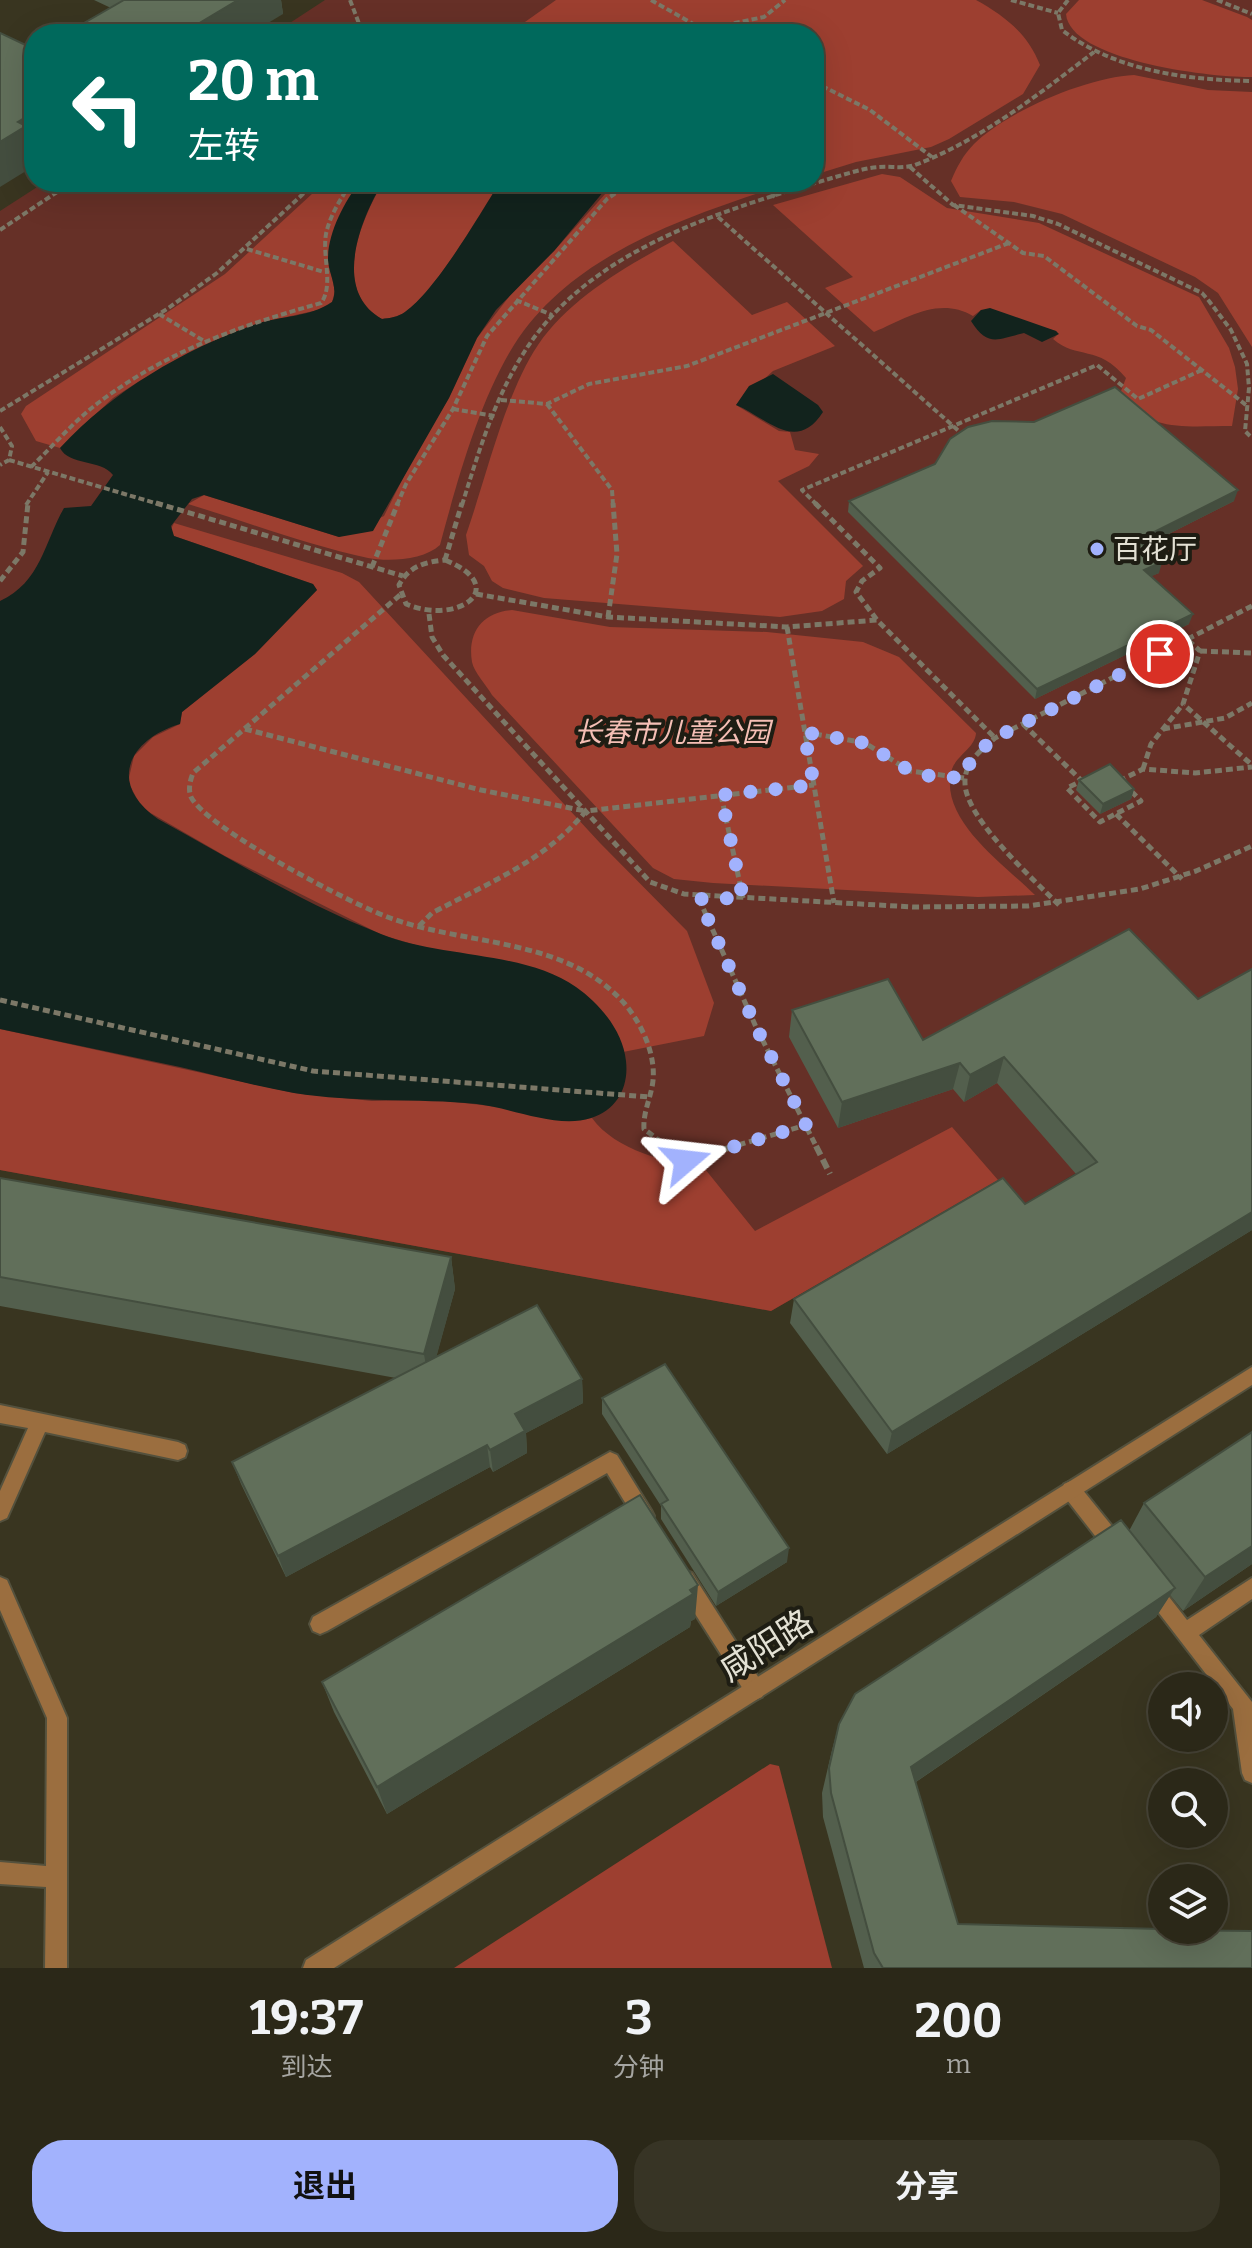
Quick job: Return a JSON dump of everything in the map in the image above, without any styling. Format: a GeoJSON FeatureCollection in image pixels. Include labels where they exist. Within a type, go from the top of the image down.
{"type":"FeatureCollection","features":[{"type":"Feature","properties":{"kind":"street","name":"咸阳路"},"geometry":{"type":"LineString","coordinates":[[314,1968],[1252,1375]]}},
{"type":"Feature","properties":{"kind":"street"},"geometry":{"type":"LineString","coordinates":[[0,1414],[178,1451]]}},
{"type":"Feature","properties":{"kind":"street"},"geometry":{"type":"LineString","coordinates":[[0,1512],[40,1422]]}},
{"type":"Feature","properties":{"kind":"street"},"geometry":{"type":"LineString","coordinates":[[320,1624],[610,1461],[652,1528]]}},
{"type":"Feature","properties":{"kind":"street"},"geometry":{"type":"LineString","coordinates":[[1071,1490],[1243,1705],[1252,1773]]}},
{"type":"Feature","properties":{"kind":"street"},"geometry":{"type":"LineString","coordinates":[[678,1569],[755,1690]]}},
{"type":"Feature","properties":{"kind":"street"},"geometry":{"type":"LineString","coordinates":[[0,1587],[57,1718],[56,1968]]}},
{"type":"Feature","properties":{"kind":"street"},"geometry":{"type":"LineString","coordinates":[[1185,1633],[1252,1588]]}},
{"type":"Feature","properties":{"kind":"street"},"geometry":{"type":"LineString","coordinates":[[0,1873],[56,1877]]}},
{"type":"Feature","properties":{"kind":"path"},"geometry":{"type":"LineString","coordinates":[[350,0],[359,24]]}},
{"type":"Feature","properties":{"kind":"path"},"geometry":{"type":"LineString","coordinates":[[651,0],[693,24]]}},
{"type":"Feature","properties":{"kind":"path"},"geometry":{"type":"LineString","coordinates":[[716,24],[756,20],[785,0]]}},
{"type":"Feature","properties":{"kind":"path"},"geometry":{"type":"LineString","coordinates":[[1011,0],[1058,13]]}},
{"type":"Feature","properties":{"kind":"path"},"geometry":{"type":"LineString","coordinates":[[1058,13],[1068,0]]}},
{"type":"Feature","properties":{"kind":"path"},"geometry":{"type":"LineString","coordinates":[[1217,0],[1252,14]]}},
{"type":"Feature","properties":{"kind":"path"},"geometry":{"type":"LineString","coordinates":[[1058,13],[1062,30],[1094,52],[1190,76],[1252,81]]}},
{"type":"Feature","properties":{"kind":"path"},"geometry":{"type":"LineString","coordinates":[[824,183],[878,167],[910,167],[932,157],[1035,97],[1094,52]]}},
{"type":"Feature","properties":{"kind":"path"},"geometry":{"type":"LineString","coordinates":[[824,87],[870,110],[932,157]]}},
{"type":"Feature","properties":{"kind":"path"},"geometry":{"type":"LineString","coordinates":[[910,167],[953,205],[1023,253],[1044,256],[1247,406]]}},
{"type":"Feature","properties":{"kind":"path"},"geometry":{"type":"LineString","coordinates":[[0,230],[57,192]]}},
{"type":"Feature","properties":{"kind":"path"},"geometry":{"type":"LineString","coordinates":[[0,411],[159,314],[247,249],[306,192]]}},
{"type":"Feature","properties":{"kind":"path"},"geometry":{"type":"LineString","coordinates":[[31,467],[115,388],[205,341],[266,316],[321,303],[328,294],[323,239],[331,215],[346,192]]}},
{"type":"Feature","properties":{"kind":"path"},"geometry":{"type":"LineString","coordinates":[[372,567],[406,484],[453,409],[487,336],[607,199],[617,192]]}},
{"type":"Feature","properties":{"kind":"path"},"geometry":{"type":"LineString","coordinates":[[770,192],[775,197]]}},
{"type":"Feature","properties":{"kind":"path"},"geometry":{"type":"LineString","coordinates":[[445,560],[501,400],[522,353],[553,315],[615,264],[660,238],[792,192]]}},
{"type":"Feature","properties":{"kind":"path"},"geometry":{"type":"LineString","coordinates":[[953,205],[1033,216],[1058,224],[1202,293],[1212,303],[1243,353],[1249,375],[1245,431],[1252,438]]}},
{"type":"Feature","properties":{"kind":"path"},"geometry":{"type":"LineString","coordinates":[[718,217],[966,438]]}},
{"type":"Feature","properties":{"kind":"path"},"geometry":{"type":"LineString","coordinates":[[501,400],[547,404],[589,384],[687,366],[1009,243]]}},
{"type":"Feature","properties":{"kind":"path"},"geometry":{"type":"LineString","coordinates":[[247,249],[324,272]]}},
{"type":"Feature","properties":{"kind":"path"},"geometry":{"type":"LineString","coordinates":[[516,300],[553,315]]}},
{"type":"Feature","properties":{"kind":"path"},"geometry":{"type":"LineString","coordinates":[[159,314],[205,341]]}},
{"type":"Feature","properties":{"kind":"path"},"geometry":{"type":"LineString","coordinates":[[995,738],[857,600],[855,592],[859,581],[880,568],[802,490],[1097,365],[1138,399],[1202,370]]}},
{"type":"Feature","properties":{"kind":"path"},"geometry":{"type":"LineString","coordinates":[[547,404],[612,490],[617,554],[608,617]]}},
{"type":"Feature","properties":{"kind":"path"},"geometry":{"type":"LineString","coordinates":[[453,409],[495,416]]}},
{"type":"Feature","properties":{"kind":"path"},"geometry":{"type":"LineString","coordinates":[[0,427],[12,440],[9,460]]}},
{"type":"Feature","properties":{"kind":"path"},"geometry":{"type":"LineString","coordinates":[[0,465],[9,460],[403,576]]}},
{"type":"Feature","properties":{"kind":"path"},"geometry":{"type":"LineString","coordinates":[[0,581],[23,552],[25,507],[48,472]]}},
{"type":"Feature","properties":{"kind":"path"},"geometry":{"type":"LineString","coordinates":[[400,595],[406,604],[429,614],[458,610],[476,594],[477,582],[472,571],[445,560],[414,566],[403,576],[400,595],[193,773],[188,785],[192,799],[206,816],[364,907],[418,926],[499,943],[563,962],[599,981],[622,1000],[640,1025],[652,1056],[654,1081],[644,1129],[686,1161],[806,1125]]}},
{"type":"Feature","properties":{"kind":"path"},"geometry":{"type":"LineString","coordinates":[[476,594],[608,617],[787,627],[877,620]]}},
{"type":"Feature","properties":{"kind":"path"},"geometry":{"type":"LineString","coordinates":[[1059,906],[976,816],[965,796],[964,778],[972,757],[995,738],[1252,606]]}},
{"type":"Feature","properties":{"kind":"path"},"geometry":{"type":"LineString","coordinates":[[429,614],[432,637],[443,655],[650,882],[673,894],[699,899],[743,898],[982,909],[1059,906],[1145,890],[1182,879],[1252,846]]}},
{"type":"Feature","properties":{"kind":"path"},"geometry":{"type":"LineString","coordinates":[[787,627],[834,903]]}},
{"type":"Feature","properties":{"kind":"path"},"geometry":{"type":"LineString","coordinates":[[1188,640],[1200,651],[1252,653]]}},
{"type":"Feature","properties":{"kind":"path"},"geometry":{"type":"LineString","coordinates":[[1143,769],[1151,744],[1183,704],[1200,651]]}},
{"type":"Feature","properties":{"kind":"path"},"geometry":{"type":"LineString","coordinates":[[1163,729],[1225,718],[1252,703]]}},
{"type":"Feature","properties":{"kind":"path"},"geometry":{"type":"LineString","coordinates":[[1183,704],[1252,766]]}},
{"type":"Feature","properties":{"kind":"path"},"geometry":{"type":"LineString","coordinates":[[1023,724],[1082,781]]}},
{"type":"Feature","properties":{"kind":"path"},"geometry":{"type":"LineString","coordinates":[[245,729],[481,790],[586,811],[814,785]]}},
{"type":"Feature","properties":{"kind":"path"},"geometry":{"type":"LineString","coordinates":[[804,732],[865,743],[920,774],[964,778]]}},
{"type":"Feature","properties":{"kind":"path"},"geometry":{"type":"LineString","coordinates":[[1120,781],[1143,769],[1195,773],[1252,766]]}},
{"type":"Feature","properties":{"kind":"path"},"geometry":{"type":"LineString","coordinates":[[1108,768],[1141,801],[1100,822],[1067,788],[1082,781],[1108,768]]}},
{"type":"Feature","properties":{"kind":"path"},"geometry":{"type":"LineString","coordinates":[[721,795],[743,898]]}},
{"type":"Feature","properties":{"kind":"path"},"geometry":{"type":"LineString","coordinates":[[418,926],[432,913],[543,855],[572,831],[586,811]]}},
{"type":"Feature","properties":{"kind":"path"},"geometry":{"type":"LineString","coordinates":[[1116,814],[1182,879]]}},
{"type":"Feature","properties":{"kind":"path"},"geometry":{"type":"LineString","coordinates":[[699,899],[756,1027],[830,1174]]}},
{"type":"Feature","properties":{"kind":"path"},"geometry":{"type":"LineString","coordinates":[[0,1000],[313,1071],[650,1097]]}},
{"type":"Feature","properties":{"kind":"green space","name":"长春市儿童公园"},"geometry":{"type":"Polygon","coordinates":[[[325,0],[1252,0],[1252,1070],[1020,1206],[998,1180],[771,1311],[0,1170],[0,211],[29,192],[824,192],[824,24],[288,24],[325,0]]]}},
{"type":"Feature","properties":{"kind":"green space"},"geometry":{"type":"Polygon","coordinates":[[[556,0],[976,0],[1014,27],[1029,44],[1040,65],[1023,94],[949,139],[931,147],[824,172],[824,24],[522,24],[556,0]]]}},
{"type":"Feature","properties":{"kind":"green space"},"geometry":{"type":"Polygon","coordinates":[[[1079,0],[1202,0],[1247,17],[1252,20],[1252,77],[1207,74],[1146,64],[1091,44],[1074,30],[1066,14],[1079,0]]]}},
{"type":"Feature","properties":{"kind":"green space"},"geometry":{"type":"Polygon","coordinates":[[[1134,75],[1208,90],[1252,92],[1252,347],[1218,293],[1195,277],[1062,214],[1014,202],[960,197],[951,181],[970,148],[1006,120],[1072,89],[1134,75]]]}},
{"type":"Feature","properties":{"kind":"green space"},"geometry":{"type":"Polygon","coordinates":[[[882,174],[900,177],[947,208],[1039,223],[1199,297],[1229,348],[1235,367],[1238,389],[1232,426],[1171,425],[1145,417],[1118,399],[1126,378],[1116,367],[1097,356],[1062,345],[1053,339],[1058,334],[1056,331],[981,310],[973,316],[948,308],[923,311],[874,332],[825,288],[853,277],[773,205],[882,174]]]}},
{"type":"Feature","properties":{"kind":"green space"},"geometry":{"type":"Polygon","coordinates":[[[314,192],[356,192],[328,260],[335,291],[332,302],[318,310],[259,323],[141,380],[113,398],[60,448],[36,441],[21,414],[26,406],[225,274],[314,192]]]}},
{"type":"Feature","properties":{"kind":"green space"},"geometry":{"type":"Polygon","coordinates":[[[378,192],[494,192],[456,252],[417,302],[397,316],[382,319],[366,306],[357,290],[354,272],[355,253],[378,192]]]}},
{"type":"Feature","properties":{"kind":"green space"},"geometry":{"type":"Polygon","coordinates":[[[762,192],[676,223],[638,241],[602,261],[539,312],[514,345],[490,391],[462,469],[440,545],[425,554],[406,559],[368,558],[188,504],[204,495],[339,537],[384,516],[417,450],[449,398],[477,338],[522,280],[554,251],[606,193],[762,192]]]}},
{"type":"Feature","properties":{"kind":"green space"},"geometry":{"type":"Polygon","coordinates":[[[673,241],[752,315],[787,302],[835,346],[773,371],[736,405],[779,431],[790,432],[795,450],[819,454],[809,466],[778,481],[863,566],[846,581],[844,599],[822,611],[780,617],[544,598],[503,588],[492,581],[484,566],[469,555],[466,535],[497,437],[516,387],[538,345],[565,313],[582,299],[617,273],[673,241]]]}},
{"type":"Feature","properties":{"kind":"green space"},"geometry":{"type":"Polygon","coordinates":[[[174,523],[342,573],[359,582],[600,843],[687,931],[714,1003],[704,1036],[623,1052],[619,1037],[533,968],[436,951],[382,935],[225,856],[142,808],[128,782],[134,756],[153,737],[180,724],[182,712],[255,654],[317,590],[313,584],[174,536],[170,531],[174,523]]]}},
{"type":"Feature","properties":{"kind":"green space"},"geometry":{"type":"Polygon","coordinates":[[[512,610],[610,627],[767,632],[863,642],[899,657],[976,733],[973,743],[952,769],[950,787],[954,805],[976,839],[1035,895],[978,897],[713,883],[674,879],[653,868],[492,695],[475,670],[471,651],[479,626],[493,615],[512,610]]]}},
{"type":"Feature","properties":{"kind":"green space"},"geometry":{"type":"Polygon","coordinates":[[[0,1029],[294,1093],[372,1101],[437,1100],[499,1107],[568,1121],[592,1118],[614,1139],[628,1147],[675,1163],[705,1169],[755,1231],[952,1127],[998,1180],[771,1311],[0,1170],[0,1029]]]}},
{"type":"Feature","properties":{"kind":"green space"},"geometry":{"type":"Polygon","coordinates":[[[770,1764],[779,1766],[832,1968],[454,1968],[770,1764]]]}},
{"type":"Feature","properties":{"kind":"shaded area"},"geometry":{"type":"Polygon","coordinates":[[[353,192],[378,192],[360,234],[354,273],[366,307],[382,319],[405,312],[430,287],[494,192],[603,192],[554,251],[496,310],[477,338],[449,398],[373,531],[339,537],[204,495],[192,499],[171,526],[174,536],[313,584],[317,590],[255,654],[182,712],[180,724],[147,741],[130,765],[129,778],[142,806],[158,819],[324,909],[404,942],[532,967],[576,987],[609,1019],[620,1039],[626,1061],[625,1080],[619,1096],[608,1109],[591,1118],[564,1121],[477,1104],[294,1093],[0,1029],[0,601],[14,593],[33,572],[64,508],[91,506],[113,475],[101,467],[70,458],[60,448],[103,408],[175,360],[256,324],[305,313],[332,302],[334,291],[329,249],[334,228],[353,192]]]}},
{"type":"Feature","properties":{"kind":"shaded area"},"geometry":{"type":"Polygon","coordinates":[[[990,308],[1059,334],[1042,342],[1024,333],[1001,339],[989,338],[977,330],[971,321],[981,310],[990,308]]]}},
{"type":"Feature","properties":{"kind":"shaded area"},"geometry":{"type":"Polygon","coordinates":[[[773,374],[818,405],[823,412],[813,424],[792,432],[736,405],[749,386],[773,374]]]}},
{"type":"Feature","properties":{"kind":"building"},"geometry":{"type":"Polygon","coordinates":[[[124,0],[238,0],[198,24],[82,24],[124,0]]]}},
{"type":"Feature","properties":{"kind":"building"},"geometry":{"type":"Polygon","coordinates":[[[0,33],[24,44],[24,118],[18,122],[24,127],[0,142],[0,33]]]}},
{"type":"Feature","properties":{"kind":"building","name":"百花厅"},"geometry":{"type":"Polygon","coordinates":[[[1115,387],[1238,490],[1138,540],[1162,562],[1144,570],[1193,614],[1037,689],[849,501],[935,464],[950,439],[968,427],[992,421],[1034,422],[1115,387]]]}},
{"type":"Feature","properties":{"kind":"building"},"geometry":{"type":"Polygon","coordinates":[[[1110,764],[1134,789],[1103,804],[1079,780],[1110,764]]]}},
{"type":"Feature","properties":{"kind":"building"},"geometry":{"type":"Polygon","coordinates":[[[1129,929],[1198,999],[1252,969],[1252,1212],[892,1432],[794,1299],[1003,1178],[1025,1204],[1097,1162],[1004,1057],[970,1075],[960,1063],[842,1102],[792,1010],[888,979],[923,1040],[1129,929]]]}},
{"type":"Feature","properties":{"kind":"building"},"geometry":{"type":"Polygon","coordinates":[[[0,1178],[451,1257],[424,1354],[0,1277],[0,1178]]]}},
{"type":"Feature","properties":{"kind":"building"},"geometry":{"type":"Polygon","coordinates":[[[537,1305],[582,1379],[515,1414],[525,1431],[490,1450],[487,1445],[278,1556],[232,1462],[537,1305]]]}},
{"type":"Feature","properties":{"kind":"building"},"geometry":{"type":"Polygon","coordinates":[[[665,1364],[789,1548],[718,1592],[661,1504],[668,1500],[602,1398],[665,1364]]]}},
{"type":"Feature","properties":{"kind":"building"},"geometry":{"type":"Polygon","coordinates":[[[1252,1432],[1252,1546],[1205,1577],[1144,1503],[1252,1432]]]}},
{"type":"Feature","properties":{"kind":"building"},"geometry":{"type":"Polygon","coordinates":[[[640,1495],[698,1585],[690,1590],[693,1594],[377,1787],[322,1682],[640,1495]]]}},
{"type":"Feature","properties":{"kind":"building"},"geometry":{"type":"Polygon","coordinates":[[[1121,1520],[1175,1588],[911,1767],[958,1924],[1148,1929],[1148,1944],[1228,1944],[1228,1931],[1252,1931],[1252,1968],[883,1968],[874,1953],[831,1793],[829,1768],[839,1724],[855,1694],[1121,1520]]]}},
{"type":"Feature","properties":{"kind":"place","name":"百花厅"},"geometry":{"type":"Point","coordinates":[1097,549]}},
{"type":"Feature","properties":{"kind":"route"},"geometry":{"type":"LineString","coordinates":[[686,1161],[806,1125],[756,1027],[699,899],[743,898],[721,795],[814,785],[804,732],[865,743],[910,771],[964,778],[972,757],[995,738],[1160,654]]}}]}
